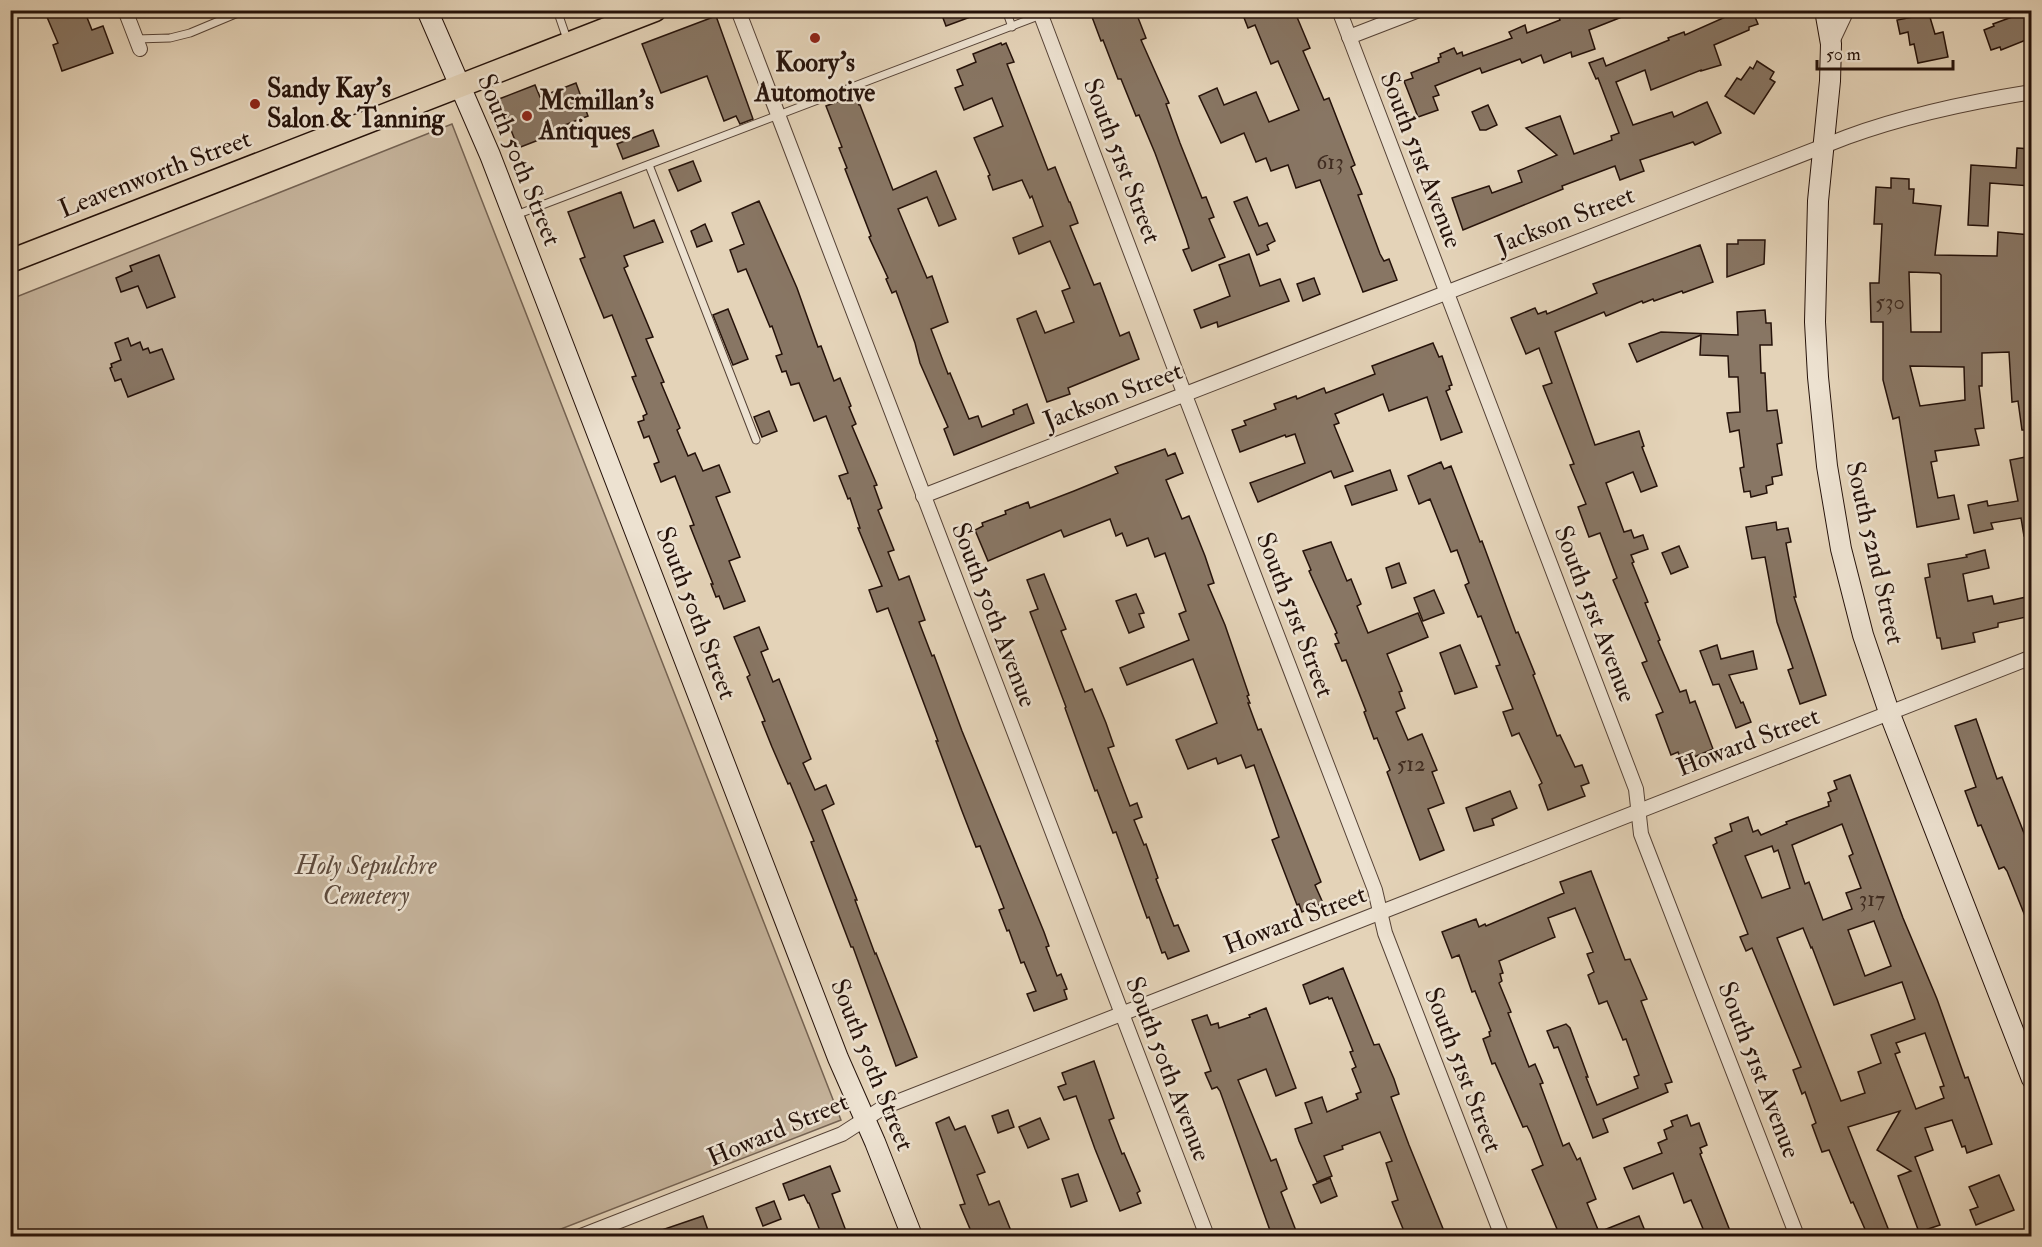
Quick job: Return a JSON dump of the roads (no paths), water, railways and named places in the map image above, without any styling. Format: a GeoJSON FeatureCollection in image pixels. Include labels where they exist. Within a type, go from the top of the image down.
{"type":"FeatureCollection","features":[{"type":"Feature","properties":{"kind":"main road","name":"South 50th Street"},"geometry":{"type":"LineString","coordinates":[[427,10],[483,136],[834,1047],[912,1236]]}},
{"type":"Feature","properties":{"kind":"main road","name":"Leavenworth Street"},"geometry":{"type":"LineString","coordinates":[[10,261],[655,10]]}},
{"type":"Feature","properties":{"kind":"main road","name":"South 52nd Street"},"geometry":{"type":"LineString","coordinates":[[1825,10],[1831,44],[1830,81],[1818,201],[1815,322],[1827,466],[1841,549],[1860,624],[1889,712],[2031,1079]]}},
{"type":"Feature","properties":{"kind":"street"},"geometry":{"type":"LineString","coordinates":[[125,10],[138,44]]}},
{"type":"Feature","properties":{"kind":"street","name":"South 50th Avenue"},"geometry":{"type":"LineString","coordinates":[[738,10],[1207,1236]]}},
{"type":"Feature","properties":{"kind":"street","name":"South 51st Avenue"},"geometry":{"type":"LineString","coordinates":[[1339,10],[1636,789],[1641,834],[1797,1236]]}},
{"type":"Feature","properties":{"kind":"street"},"geometry":{"type":"LineString","coordinates":[[1349,37],[1419,10]]}},
{"type":"Feature","properties":{"kind":"street"},"geometry":{"type":"LineString","coordinates":[[1831,44],[1846,10]]}},
{"type":"Feature","properties":{"kind":"street","name":"South 51st Street"},"geometry":{"type":"LineString","coordinates":[[1045,12],[1184,394],[1375,890],[1385,933],[1502,1236]]}},
{"type":"Feature","properties":{"kind":"street","name":"Jackson Street"},"geometry":{"type":"LineString","coordinates":[[923,496],[1824,145],[1899,120],[1974,102],[2031,92]]}},
{"type":"Feature","properties":{"kind":"street","name":"Howard Street"},"geometry":{"type":"LineString","coordinates":[[581,1236],[615,1230],[842,1134],[884,1107],[2031,657]]}},
{"type":"Feature","properties":{"kind":"lane"},"geometry":{"type":"LineString","coordinates":[[138,44],[190,33],[245,10]]}},
{"type":"Feature","properties":{"kind":"lane"},"geometry":{"type":"LineString","coordinates":[[557,10],[569,44]]}},
{"type":"Feature","properties":{"kind":"lane"},"geometry":{"type":"LineString","coordinates":[[1006,10],[1012,27]]}},
{"type":"Feature","properties":{"kind":"lane"},"geometry":{"type":"LineString","coordinates":[[514,216],[1012,27],[1045,12]]}},
{"type":"Feature","properties":{"kind":"lane"},"geometry":{"type":"LineString","coordinates":[[649,165],[756,440]]}},
{"type":"Feature","properties":{"kind":"place","name":"Koory's Automotive"},"geometry":{"type":"Point","coordinates":[815,38]}},
{"type":"Feature","properties":{"kind":"place","name":"Sandy Kay's Salon & Tanning"},"geometry":{"type":"Point","coordinates":[255,104]}},
{"type":"Feature","properties":{"kind":"place","name":"Mcmillan's Antiques"},"geometry":{"type":"Point","coordinates":[527,116]}},
{"type":"Feature","properties":{"kind":"park label","name":"Holy Sepulchre Cemetery"},"geometry":{"type":"Point","coordinates":[366,881]}}]}
